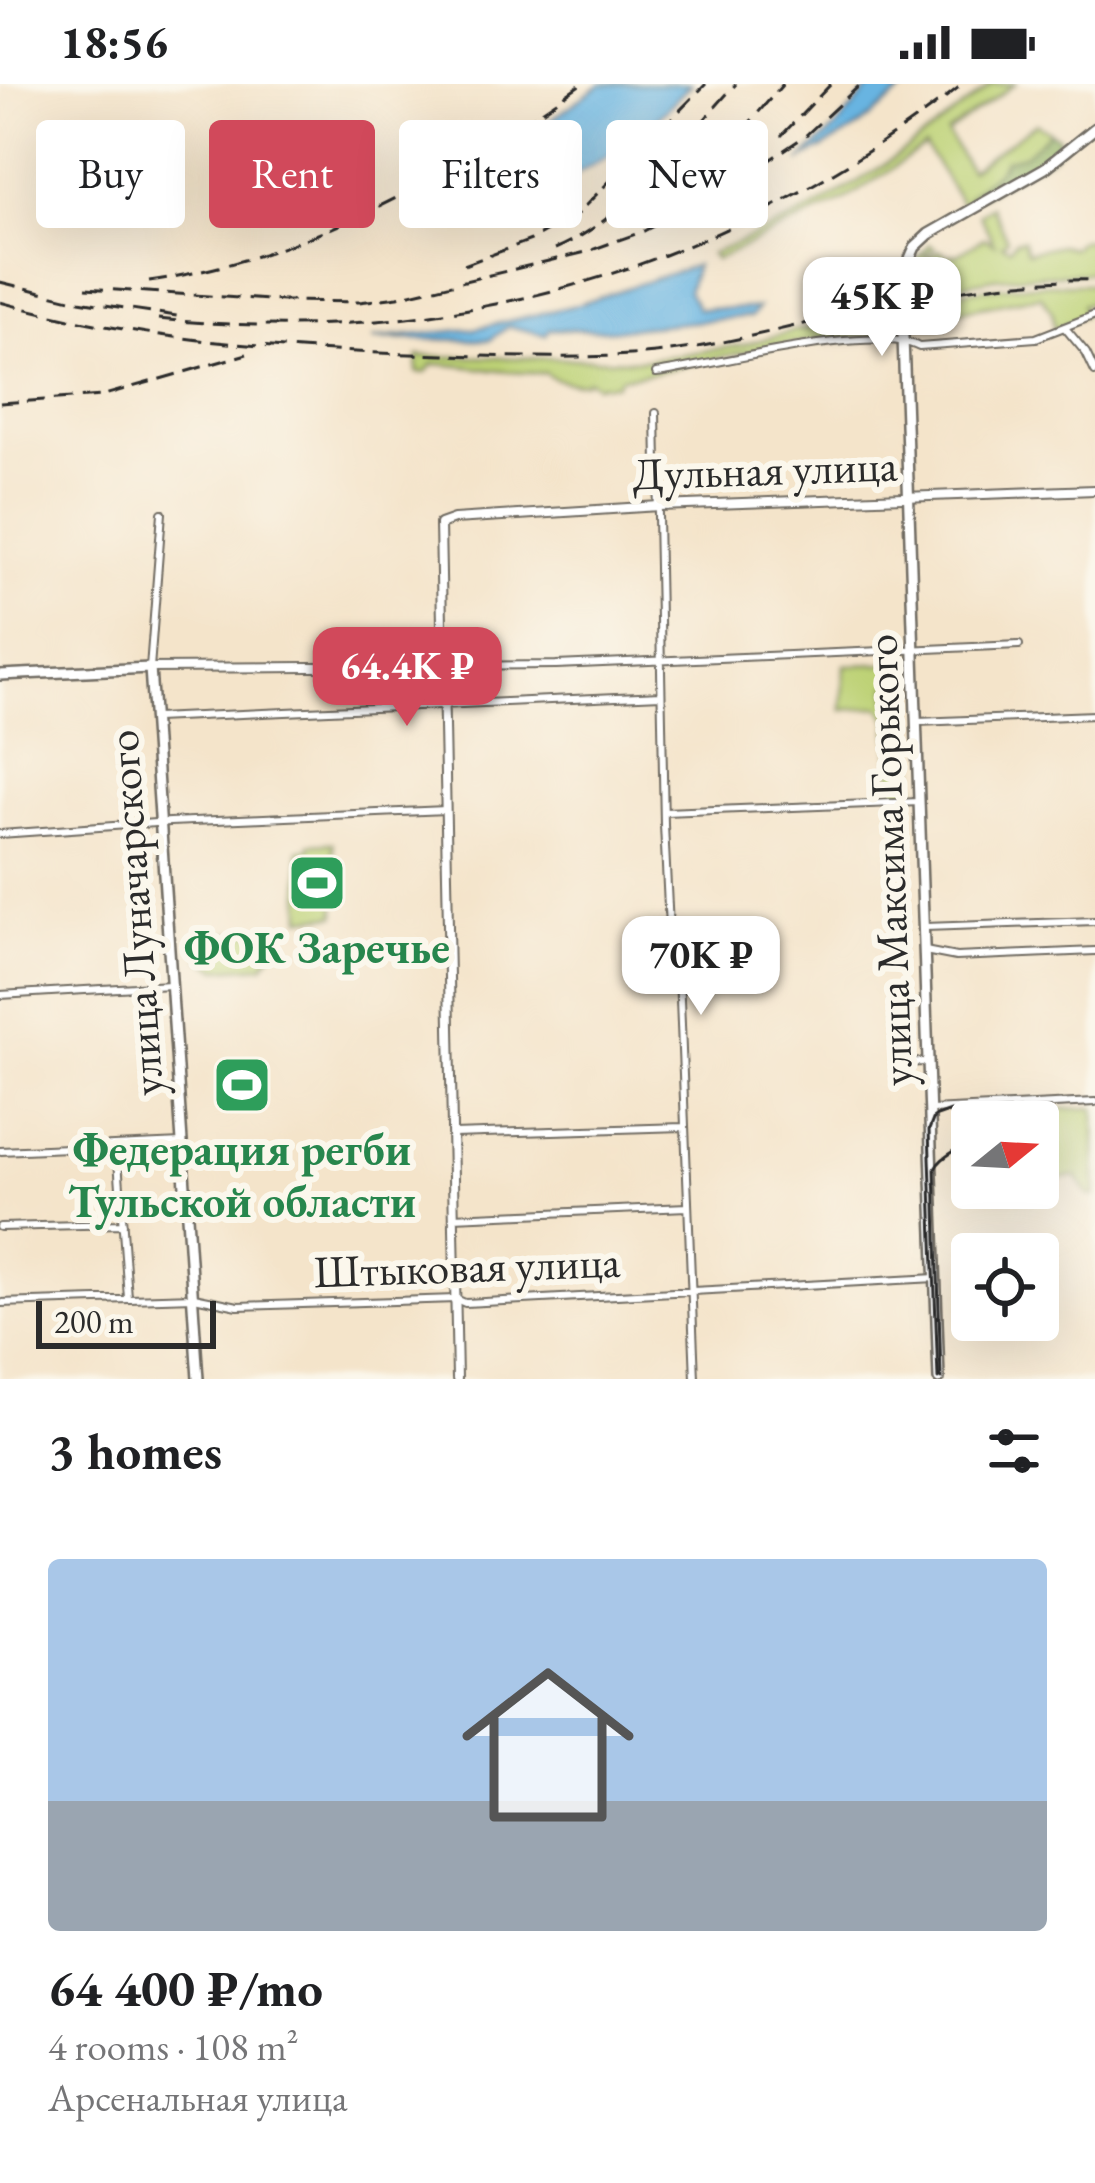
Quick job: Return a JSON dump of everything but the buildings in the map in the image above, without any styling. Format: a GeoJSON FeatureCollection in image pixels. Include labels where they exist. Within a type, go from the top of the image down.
{"type":"FeatureCollection","features":[{"type":"Feature","properties":{"kind":"main road","name":"улица Максима Горького"},"geometry":{"type":"LineString","coordinates":[[939,1379],[901,279],[921,241],[1046,168],[1095,128]]}},
{"type":"Feature","properties":{"kind":"main road"},"geometry":{"type":"LineString","coordinates":[[0,675],[150,668]]}},
{"type":"Feature","properties":{"kind":"main road","name":"улица Луначарского"},"geometry":{"type":"LineString","coordinates":[[150,668],[198,1379]]}},
{"type":"Feature","properties":{"kind":"street"},"geometry":{"type":"LineString","coordinates":[[656,373],[747,354],[879,338],[903,339],[919,347],[1017,341],[1066,329],[1095,315]]}},
{"type":"Feature","properties":{"kind":"street"},"geometry":{"type":"LineString","coordinates":[[1066,329],[1095,372]]}},
{"type":"Feature","properties":{"kind":"street"},"geometry":{"type":"LineString","coordinates":[[656,413],[664,812],[669,928],[679,974],[695,1379]]}},
{"type":"Feature","properties":{"kind":"street","name":"Дульная улица"},"geometry":{"type":"LineString","coordinates":[[442,666],[440,524],[454,520],[659,506],[1095,490]]}},
{"type":"Feature","properties":{"kind":"street","name":"улица Луначарского"},"geometry":{"type":"LineString","coordinates":[[150,668],[162,513]]}},
{"type":"Feature","properties":{"kind":"street"},"geometry":{"type":"LineString","coordinates":[[150,668],[556,665],[1019,644]]}},
{"type":"Feature","properties":{"kind":"street"},"geometry":{"type":"LineString","coordinates":[[442,666],[458,1379]]}},
{"type":"Feature","properties":{"kind":"street"},"geometry":{"type":"LineString","coordinates":[[152,718],[661,695]]}},
{"type":"Feature","properties":{"kind":"street"},"geometry":{"type":"LineString","coordinates":[[917,722],[1095,715]]}},
{"type":"Feature","properties":{"kind":"street"},"geometry":{"type":"LineString","coordinates":[[664,812],[920,802]]}},
{"type":"Feature","properties":{"kind":"street"},"geometry":{"type":"LineString","coordinates":[[0,834],[446,810]]}},
{"type":"Feature","properties":{"kind":"street"},"geometry":{"type":"LineString","coordinates":[[924,927],[1095,921]]}},
{"type":"Feature","properties":{"kind":"street"},"geometry":{"type":"LineString","coordinates":[[925,951],[956,957],[1095,951]]}},
{"type":"Feature","properties":{"kind":"street"},"geometry":{"type":"LineString","coordinates":[[0,994],[173,985]]}},
{"type":"Feature","properties":{"kind":"street"},"geometry":{"type":"LineString","coordinates":[[900,1063],[928,1062]]}},
{"type":"Feature","properties":{"kind":"street"},"geometry":{"type":"LineString","coordinates":[[930,1110],[1095,1102]]}},
{"type":"Feature","properties":{"kind":"street"},"geometry":{"type":"LineString","coordinates":[[452,1134],[683,1127]]}},
{"type":"Feature","properties":{"kind":"street"},"geometry":{"type":"LineString","coordinates":[[0,1151],[185,1143]]}},
{"type":"Feature","properties":{"kind":"street"},"geometry":{"type":"LineString","coordinates":[[117,1146],[128,1300]]}},
{"type":"Feature","properties":{"kind":"street"},"geometry":{"type":"LineString","coordinates":[[453,1217],[687,1207]]}},
{"type":"Feature","properties":{"kind":"street"},"geometry":{"type":"LineString","coordinates":[[0,1227],[123,1224]]}},
{"type":"Feature","properties":{"kind":"street","name":"Штыковая улица"},"geometry":{"type":"LineString","coordinates":[[0,1303],[194,1297],[238,1306],[456,1299],[465,1303],[936,1278]]}},
{"type":"Feature","properties":{"kind":"green space"},"geometry":{"type":"Polygon","coordinates":[[[992,84],[1015,84],[947,133],[970,170],[1036,123],[1050,132],[1024,156],[1005,160],[968,199],[972,201],[924,230],[962,204],[925,146],[845,200],[715,260],[711,254],[838,194],[906,150],[992,84]]]}},
{"type":"Feature","properties":{"kind":"green space"},"geometry":{"type":"Polygon","coordinates":[[[1050,132],[1058,136],[1060,148],[1054,155],[972,201],[967,199],[1005,160],[1024,155],[1050,132]]]}},
{"type":"Feature","properties":{"kind":"green space"},"geometry":{"type":"Polygon","coordinates":[[[991,206],[1007,239],[1002,244],[1010,248],[1023,240],[1027,252],[1060,245],[1072,248],[1081,240],[1095,242],[1095,272],[909,290],[915,263],[930,244],[935,248],[925,255],[927,259],[940,251],[947,256],[958,254],[984,238],[994,243],[979,214],[991,206]]]}},
{"type":"Feature","properties":{"kind":"green space"},"geometry":{"type":"Polygon","coordinates":[[[1095,284],[1095,302],[1082,305],[1084,315],[1054,330],[1052,312],[1041,296],[919,318],[918,325],[911,315],[921,305],[955,293],[1095,284]]]}},
{"type":"Feature","properties":{"kind":"green space"},"geometry":{"type":"Polygon","coordinates":[[[887,313],[896,318],[895,332],[774,345],[620,377],[616,384],[573,383],[545,373],[433,364],[425,373],[417,372],[418,356],[645,360],[743,345],[887,313]]]}},
{"type":"Feature","properties":{"kind":"green space"},"geometry":{"type":"Polygon","coordinates":[[[910,655],[911,679],[888,685],[888,702],[912,707],[914,773],[907,774],[915,794],[894,794],[888,718],[880,707],[842,710],[845,665],[887,664],[892,656],[910,655]]]}},
{"type":"Feature","properties":{"kind":"green space","name":"ФОК Заречье"},"geometry":{"type":"Polygon","coordinates":[[[333,843],[336,915],[302,918],[299,850],[310,849],[310,844],[333,843]]]}},
{"type":"Feature","properties":{"kind":"green space"},"geometry":{"type":"Polygon","coordinates":[[[258,931],[271,937],[275,948],[263,966],[218,969],[202,959],[201,947],[211,935],[258,931]]]}},
{"type":"Feature","properties":{"kind":"green space"},"geometry":{"type":"Polygon","coordinates":[[[1095,1108],[1095,1196],[1089,1196],[1076,1177],[1059,1178],[1062,1109],[1095,1108]]]}},
{"type":"Feature","properties":{"kind":"water"},"geometry":{"type":"Polygon","coordinates":[[[601,84],[691,84],[656,120],[606,120],[606,157],[582,171],[582,120],[551,120],[601,84]]]}},
{"type":"Feature","properties":{"kind":"water"},"geometry":{"type":"Polygon","coordinates":[[[873,84],[912,84],[856,129],[799,162],[835,129],[873,84]]]}},
{"type":"Feature","properties":{"kind":"water"},"geometry":{"type":"Polygon","coordinates":[[[696,265],[688,291],[698,309],[758,308],[752,316],[611,330],[550,329],[546,335],[509,326],[490,340],[373,339],[474,329],[572,306],[696,265]]]}},
{"type":"Feature","properties":{"kind":"tram line"},"geometry":{"type":"LineString","coordinates":[[938,1379],[929,1130],[934,1117],[951,1111],[966,1120],[968,1130],[964,1144],[935,1169],[941,1379]]}},
{"type":"Feature","properties":{"kind":"railway"},"geometry":{"type":"LineString","coordinates":[[149,281],[265,253],[376,208],[481,150],[581,84]]}},
{"type":"Feature","properties":{"kind":"railway"},"geometry":{"type":"LineString","coordinates":[[464,265],[531,240],[577,214],[706,84]]}},
{"type":"Feature","properties":{"kind":"railway"},"geometry":{"type":"LineString","coordinates":[[555,249],[631,198],[736,84]]}},
{"type":"Feature","properties":{"kind":"railway"},"geometry":{"type":"LineString","coordinates":[[752,120],[783,84]]}},
{"type":"Feature","properties":{"kind":"railway"},"geometry":{"type":"LineString","coordinates":[[781,136],[831,84]]}},
{"type":"Feature","properties":{"kind":"railway"},"geometry":{"type":"LineString","coordinates":[[86,288],[359,302],[586,252],[644,231],[743,178],[805,136],[861,84]]}},
{"type":"Feature","properties":{"kind":"railway"},"geometry":{"type":"LineString","coordinates":[[158,319],[269,325],[377,321],[482,307],[584,282],[683,248],[779,203],[873,148],[963,84]]}},
{"type":"Feature","properties":{"kind":"railway"},"geometry":{"type":"LineString","coordinates":[[0,302],[111,327],[220,342],[387,353],[576,357],[708,345],[997,285],[1095,280]]}},
{"type":"Feature","properties":{"kind":"railway"},"geometry":{"type":"LineString","coordinates":[[0,282],[79,301],[177,316]]}},
{"type":"Feature","properties":{"kind":"railway"},"geometry":{"type":"LineString","coordinates":[[0,403],[101,396],[247,354]]}},
{"type":"Feature","properties":{"kind":"place","name":"ФОК Заречье"},"geometry":{"type":"Point","coordinates":[317,883]}},
{"type":"Feature","properties":{"kind":"place","name":"Федерация регби Тульской области"},"geometry":{"type":"Point","coordinates":[242,1085]}}]}
